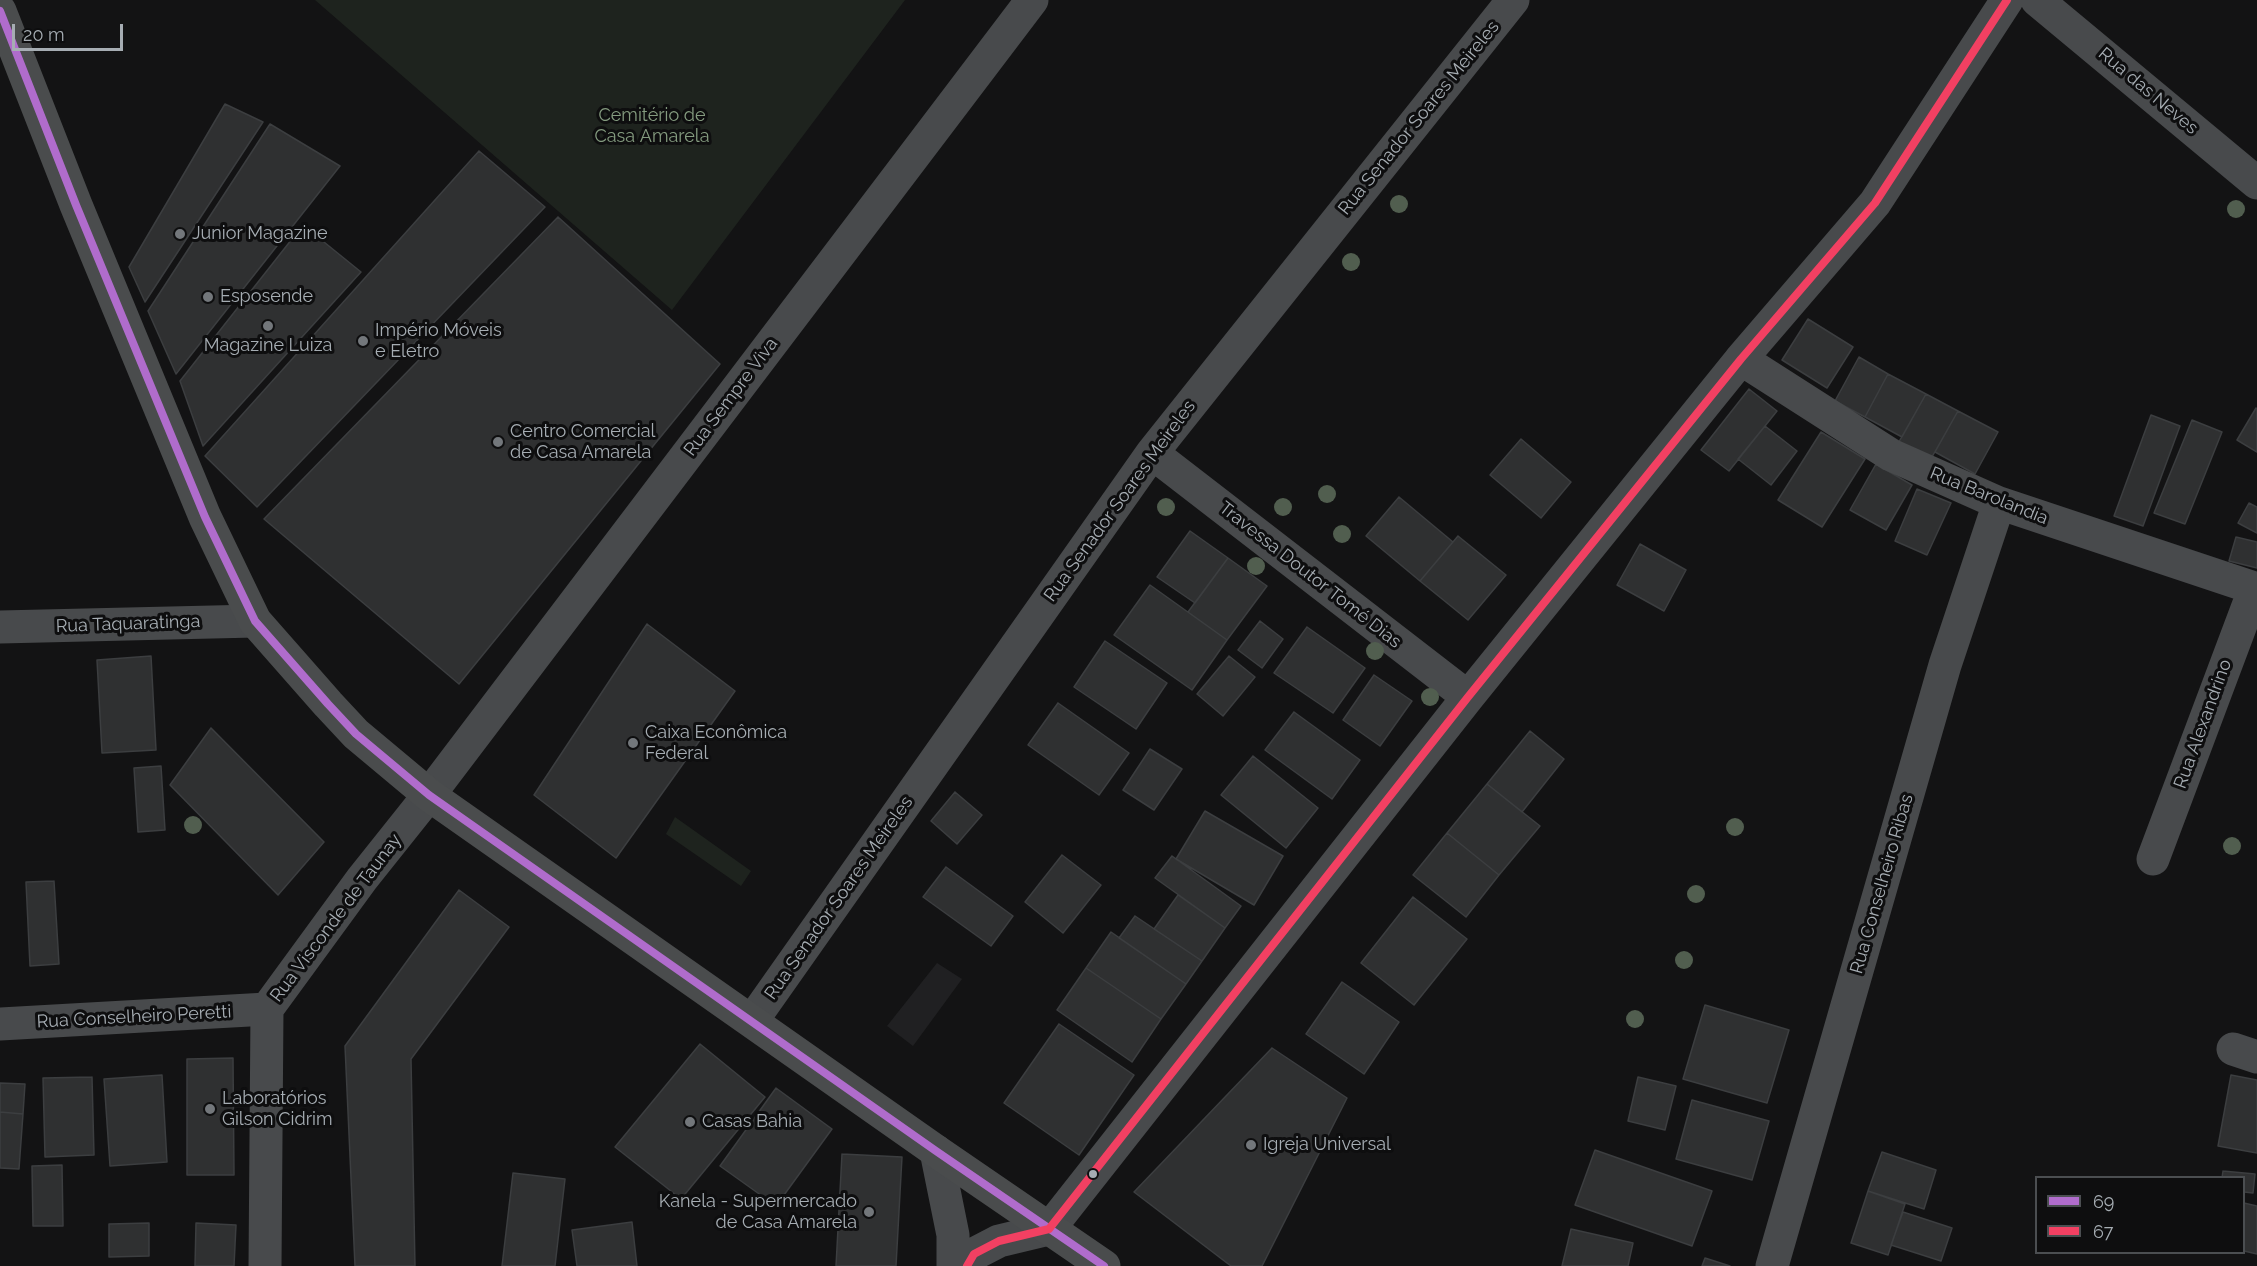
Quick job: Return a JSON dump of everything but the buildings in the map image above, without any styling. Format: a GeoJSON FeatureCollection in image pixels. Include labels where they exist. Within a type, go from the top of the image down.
{"type":"FeatureCollection","features":[{"type":"Feature","properties":{"kind":"main road"},"geometry":{"type":"LineString","coordinates":[[0,11],[162,415],[205,517],[255,621],[356,734],[429,795],[936,1151],[1104,1266]]}},
{"type":"Feature","properties":{"kind":"street","name":"Rua Sempre Viva"},"geometry":{"type":"LineString","coordinates":[[429,795],[1032,0]]}},
{"type":"Feature","properties":{"kind":"street","name":"Rua Senador Soares Meireles"},"geometry":{"type":"LineString","coordinates":[[752,1021],[1152,453],[1513,0]]}},
{"type":"Feature","properties":{"kind":"street"},"geometry":{"type":"LineString","coordinates":[[967,1266],[974,1254],[999,1241],[1049,1229],[1468,697],[1741,359],[1875,202],[2007,0]]}},
{"type":"Feature","properties":{"kind":"street","name":"Rua das Neves"},"geometry":{"type":"LineString","coordinates":[[2037,0],[2257,183]]}},
{"type":"Feature","properties":{"kind":"street","name":"Rua Barolandia"},"geometry":{"type":"LineString","coordinates":[[1741,359],[1891,455],[1999,503],[2255,589]]}},
{"type":"Feature","properties":{"kind":"street","name":"Travessa Doutor Tomé Dias"},"geometry":{"type":"LineString","coordinates":[[1152,453],[1468,697]]}},
{"type":"Feature","properties":{"kind":"street","name":"Rua Conselheiro Ribas"},"geometry":{"type":"LineString","coordinates":[[1772,1266],[1945,665],[1999,503]]}},
{"type":"Feature","properties":{"kind":"street","name":"Rua Alexandrino"},"geometry":{"type":"LineString","coordinates":[[2153,859],[2255,589]]}},
{"type":"Feature","properties":{"kind":"street","name":"Rua Taquaratinga"},"geometry":{"type":"LineString","coordinates":[[0,627],[255,621]]}},
{"type":"Feature","properties":{"kind":"street","name":"Rua Visconde de Taunay"},"geometry":{"type":"LineString","coordinates":[[265,1266],[267,1009],[362,879],[429,795]]}},
{"type":"Feature","properties":{"kind":"street","name":"Rua Conselheiro Peretti"},"geometry":{"type":"LineString","coordinates":[[0,1024],[267,1009]]}},
{"type":"Feature","properties":{"kind":"street"},"geometry":{"type":"LineString","coordinates":[[936,1151],[953,1235],[953,1266]]}},
{"type":"Feature","properties":{"kind":"shaded area"},"geometry":{"type":"Polygon","coordinates":[[[937,963],[962,979],[913,1046],[887,1026],[937,963]]]}},
{"type":"Feature","properties":{"kind":"green space","name":"Cemitério de Casa Amarela"},"geometry":{"type":"Polygon","coordinates":[[[315,0],[905,0],[672,310],[315,0]]]}},
{"type":"Feature","properties":{"kind":"green space"},"geometry":{"type":"Polygon","coordinates":[[[675,817],[751,871],[741,886],[666,834],[675,817]]]}},
{"type":"Feature","properties":{"kind":"transit line","name":"67"},"geometry":{"type":"LineString","coordinates":[[967,1266],[974,1254],[999,1241],[1049,1229],[1468,697],[1741,359],[1875,203],[2007,0]]}},
{"type":"Feature","properties":{"kind":"transit line","name":"69"},"geometry":{"type":"LineString","coordinates":[[0,11],[76,205],[205,517],[255,621],[328,704],[356,734],[429,795],[936,1151],[1104,1266]]}},
{"type":"Feature","properties":{"kind":"place","name":"Junior Magazine"},"geometry":{"type":"Point","coordinates":[180,234]}},
{"type":"Feature","properties":{"kind":"place","name":"Esposende"},"geometry":{"type":"Point","coordinates":[208,297]}},
{"type":"Feature","properties":{"kind":"place","name":"Magazine Luiza"},"geometry":{"type":"Point","coordinates":[268,326]}},
{"type":"Feature","properties":{"kind":"place","name":"Império Móveis e Eletro"},"geometry":{"type":"Point","coordinates":[363,341]}},
{"type":"Feature","properties":{"kind":"place","name":"Centro Comercial de Casa Amarela"},"geometry":{"type":"Point","coordinates":[498,442]}},
{"type":"Feature","properties":{"kind":"place","name":"Caixa Econômica Federal"},"geometry":{"type":"Point","coordinates":[633,743]}},
{"type":"Feature","properties":{"kind":"place","name":"Laboratórios Gilson Cidrim"},"geometry":{"type":"Point","coordinates":[210,1109]}},
{"type":"Feature","properties":{"kind":"place","name":"Casas Bahia"},"geometry":{"type":"Point","coordinates":[690,1122]}},
{"type":"Feature","properties":{"kind":"place","name":"Igreja Universal"},"geometry":{"type":"Point","coordinates":[1251,1145]}},
{"type":"Feature","properties":{"kind":"place","name":"Kanela - Supermercado de Casa Amarela"},"geometry":{"type":"Point","coordinates":[869,1212]}}]}
